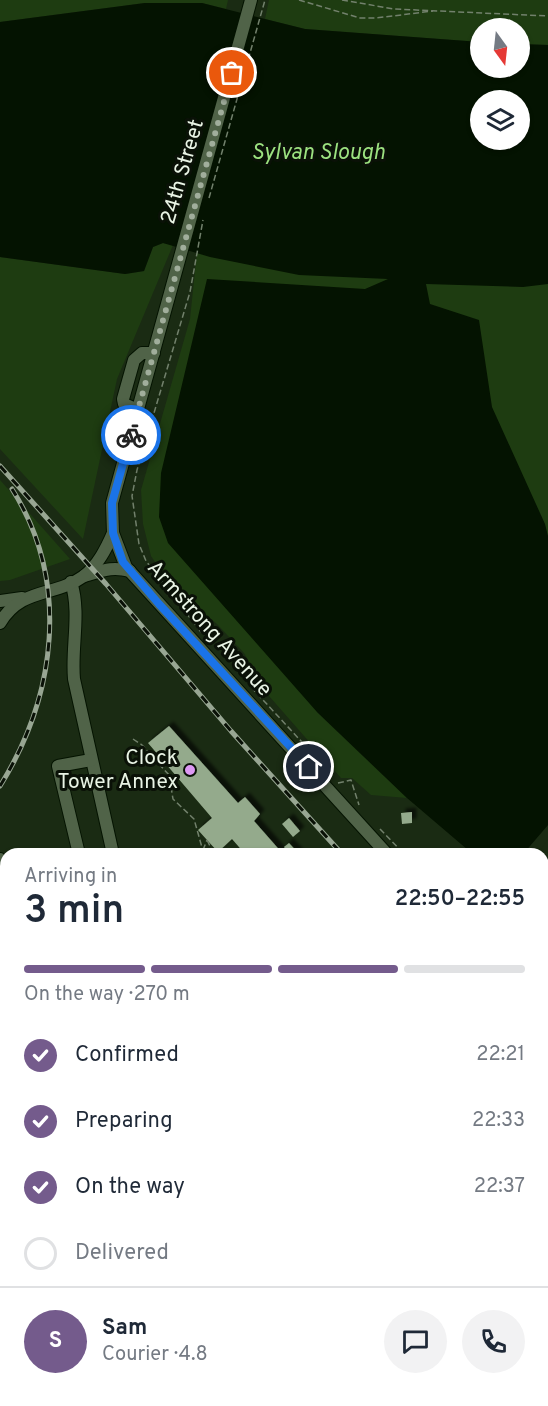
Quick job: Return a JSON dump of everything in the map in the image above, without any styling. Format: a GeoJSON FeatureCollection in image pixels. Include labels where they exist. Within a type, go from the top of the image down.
{"type":"FeatureCollection","features":[{"type":"Feature","properties":{"kind":"street","name":"24th Street"},"geometry":{"type":"LineString","coordinates":[[181,251],[251,0]]}},
{"type":"Feature","properties":{"kind":"street","name":"Armstrong Avenue"},"geometry":{"type":"LineString","coordinates":[[181,251],[112,503],[113,533],[123,562],[130,571],[382,848]]}},
{"type":"Feature","properties":{"kind":"street"},"geometry":{"type":"LineString","coordinates":[[138,410],[124,404],[123,399],[134,360],[142,353],[154,353]]}},
{"type":"Feature","properties":{"kind":"street"},"geometry":{"type":"LineString","coordinates":[[83,576],[102,555],[113,533]]}},
{"type":"Feature","properties":{"kind":"street"},"geometry":{"type":"LineString","coordinates":[[0,623],[12,606],[26,598],[110,568],[118,567],[130,571]]}},
{"type":"Feature","properties":{"kind":"street"},"geometry":{"type":"LineString","coordinates":[[71,582],[76,613],[72,664],[74,679],[112,848]]}},
{"type":"Feature","properties":{"kind":"street"},"geometry":{"type":"LineString","coordinates":[[0,601],[26,598]]}},
{"type":"Feature","properties":{"kind":"street"},"geometry":{"type":"LineString","coordinates":[[78,848],[58,766],[91,760]]}},
{"type":"Feature","properties":{"kind":"path"},"geometry":{"type":"LineString","coordinates":[[209,199],[265,0]]}},
{"type":"Feature","properties":{"kind":"path"},"geometry":{"type":"LineString","coordinates":[[299,0],[360,18],[439,10]]}},
{"type":"Feature","properties":{"kind":"path"},"geometry":{"type":"LineString","coordinates":[[342,0],[394,9],[548,16]]}},
{"type":"Feature","properties":{"kind":"path"},"geometry":{"type":"LineString","coordinates":[[202,221],[190,292],[137,470],[132,496],[139,544],[146,561],[204,636]]}},
{"type":"Feature","properties":{"kind":"path"},"geometry":{"type":"LineString","coordinates":[[245,680],[315,757]]}},
{"type":"Feature","properties":{"kind":"path"},"geometry":{"type":"LineString","coordinates":[[133,739],[142,745],[169,775],[173,799],[194,819],[202,848]]}},
{"type":"Feature","properties":{"kind":"path"},"geometry":{"type":"LineString","coordinates":[[345,790],[338,783],[351,780],[359,806],[352,798]]}},
{"type":"Feature","properties":{"kind":"path"},"geometry":{"type":"LineString","coordinates":[[379,827],[398,848]]}},
{"type":"Feature","properties":{"kind":"path"},"geometry":{"type":"LineString","coordinates":[[204,848],[207,840],[211,848]]}},
{"type":"Feature","properties":{"kind":"green space"},"geometry":{"type":"Polygon","coordinates":[[[0,0],[228,0],[226,9],[202,3],[145,3],[0,22],[0,0]]]}},
{"type":"Feature","properties":{"kind":"green space"},"geometry":{"type":"Polygon","coordinates":[[[269,0],[548,0],[548,45],[530,44],[530,18],[470,18],[470,41],[305,29],[265,19],[269,0]]]}},
{"type":"Feature","properties":{"kind":"green space"},"geometry":{"type":"Polygon","coordinates":[[[163,243],[173,245],[117,379],[83,539],[0,449],[0,257],[125,274],[144,271],[153,247],[163,243]]]}},
{"type":"Feature","properties":{"kind":"green space"},"geometry":{"type":"Polygon","coordinates":[[[197,252],[391,273],[426,284],[548,254],[548,633],[317,712],[407,798],[371,795],[352,778],[341,778],[269,696],[244,653],[217,624],[171,586],[151,556],[143,524],[141,490],[190,319],[197,252]]]}},
{"type":"Feature","properties":{"kind":"green space"},"geometry":{"type":"Polygon","coordinates":[[[0,480],[70,559],[10,580],[0,581],[0,480]]]}},
{"type":"Feature","properties":{"kind":"water","name":"Sylvan Slough"},"geometry":{"type":"Polygon","coordinates":[[[145,3],[202,3],[305,29],[470,41],[470,78],[530,78],[530,44],[548,45],[548,284],[523,287],[426,284],[430,304],[479,320],[492,407],[545,524],[548,536],[548,834],[538,848],[466,848],[407,798],[317,712],[168,543],[159,517],[161,473],[207,279],[365,289],[388,279],[299,275],[210,257],[163,243],[153,247],[144,271],[125,274],[0,257],[0,22],[145,3]]]}},
{"type":"Feature","properties":{"kind":"pier"},"geometry":{"type":"Polygon","coordinates":[[[548,825],[548,839],[542,848],[528,848],[548,825]]]}},
{"type":"Feature","properties":{"kind":"building","name":"Clock Tower Annex"},"geometry":{"type":"Polygon","coordinates":[[[169,726],[238,803],[245,797],[260,814],[254,821],[278,848],[240,848],[232,839],[222,848],[214,848],[198,830],[212,818],[148,743],[169,726]]]}},
{"type":"Feature","properties":{"kind":"building"},"geometry":{"type":"Polygon","coordinates":[[[412,812],[412,823],[402,824],[401,813],[412,812]]]}},
{"type":"Feature","properties":{"kind":"building"},"geometry":{"type":"Polygon","coordinates":[[[289,818],[300,831],[293,837],[282,824],[289,818]]]}},
{"type":"Feature","properties":{"kind":"building"},"geometry":{"type":"Polygon","coordinates":[[[289,843],[294,848],[285,848],[289,843]]]}},
{"type":"Feature","properties":{"kind":"railway"},"geometry":{"type":"LineString","coordinates":[[0,466],[106,584],[231,731],[337,848]]}},
{"type":"Feature","properties":{"kind":"railway"},"geometry":{"type":"LineString","coordinates":[[0,786],[19,751],[34,715],[44,677],[49,639],[49,600],[43,562],[31,525],[12,489]]}},
{"type":"Feature","properties":{"kind":"way so far"},"geometry":{"type":"LineString","coordinates":[[131,435],[232,73]]}},
{"type":"Feature","properties":{"kind":"place","name":"Clock Tower Annex"},"geometry":{"type":"Point","coordinates":[190,770]}},
{"type":"Feature","properties":{"kind":"route"},"geometry":{"type":"LineString","coordinates":[[131,435],[112,503],[113,533],[123,562],[309,767]]}}]}
